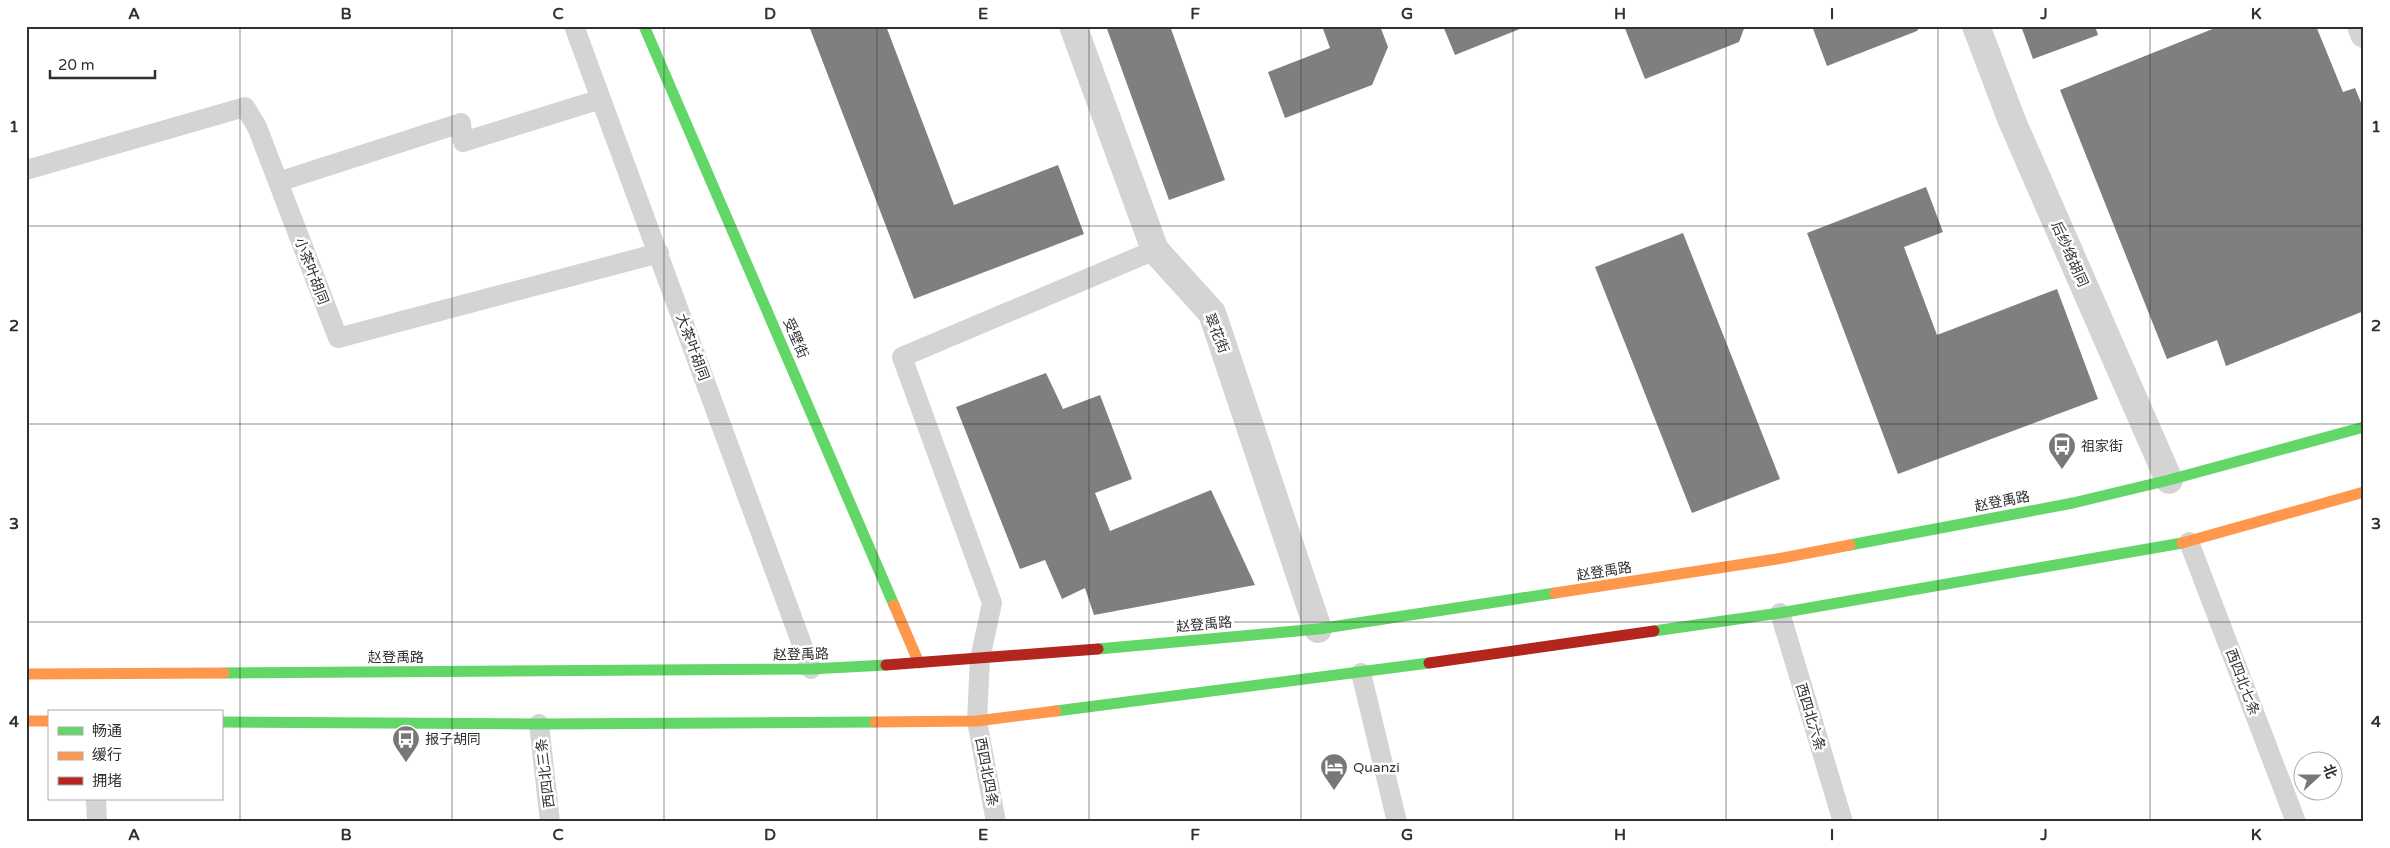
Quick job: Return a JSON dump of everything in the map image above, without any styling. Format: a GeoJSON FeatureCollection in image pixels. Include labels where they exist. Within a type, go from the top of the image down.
{"type":"FeatureCollection","features":[{"type":"Feature","properties":{"kind":"main road","name":"受壁街"},"geometry":{"type":"LineString","coordinates":[[644,26],[920,663]]}},
{"type":"Feature","properties":{"kind":"main road","name":"赵登禹路"},"geometry":{"type":"LineString","coordinates":[[26,674],[811,669],[980,659],[1318,629],[1777,559],[2073,503],[2168,480],[2364,427]]}},
{"type":"Feature","properties":{"kind":"main road"},"geometry":{"type":"LineString","coordinates":[[222,722],[539,724],[977,722],[1361,674],[1780,613],[2189,542],[2364,492]]}},
{"type":"Feature","properties":{"kind":"main road"},"geometry":{"type":"LineString","coordinates":[[26,721],[48,721]]}},
{"type":"Feature","properties":{"kind":"street","name":"翠花街"},"geometry":{"type":"LineString","coordinates":[[1073,26],[1155,250],[1212,314],[1318,629]]}},
{"type":"Feature","properties":{"kind":"street","name":"后纱络胡同"},"geometry":{"type":"LineString","coordinates":[[1976,26],[2012,121],[2168,480]]}},
{"type":"Feature","properties":{"kind":"street"},"geometry":{"type":"LineString","coordinates":[[2361,26],[2364,34]]}},
{"type":"Feature","properties":{"kind":"lane","name":"大茶叶胡同"},"geometry":{"type":"LineString","coordinates":[[574,26],[659,252],[811,669]]}},
{"type":"Feature","properties":{"kind":"lane"},"geometry":{"type":"LineString","coordinates":[[278,182],[461,124],[463,142],[601,100]]}},
{"type":"Feature","properties":{"kind":"lane","name":"小茶叶胡同"},"geometry":{"type":"LineString","coordinates":[[26,170],[245,107],[257,127],[338,338],[659,252]]}},
{"type":"Feature","properties":{"kind":"lane","name":"西四北四条"},"geometry":{"type":"LineString","coordinates":[[996,822],[977,722],[980,659],[992,603],[902,357],[1155,250]]}},
{"type":"Feature","properties":{"kind":"lane","name":"西四北七条"},"geometry":{"type":"LineString","coordinates":[[2189,542],[2296,822]]}},
{"type":"Feature","properties":{"kind":"lane","name":"西四北六条"},"geometry":{"type":"LineString","coordinates":[[1780,613],[1843,822]]}},
{"type":"Feature","properties":{"kind":"lane"},"geometry":{"type":"LineString","coordinates":[[1361,674],[1397,822]]}},
{"type":"Feature","properties":{"kind":"lane","name":"西四北三条"},"geometry":{"type":"LineString","coordinates":[[539,724],[550,822]]}},
{"type":"Feature","properties":{"kind":"lane"},"geometry":{"type":"LineString","coordinates":[[96,800],[98,822]]}},
{"type":"Feature","properties":{"kind":"building"},"geometry":{"type":"Polygon","coordinates":[[[809,26],[886,26],[954,205],[1058,165],[1084,234],[914,299],[809,26]]]}},
{"type":"Feature","properties":{"kind":"building"},"geometry":{"type":"Polygon","coordinates":[[[1106,26],[1170,26],[1225,180],[1169,200],[1106,26]]]}},
{"type":"Feature","properties":{"kind":"building"},"geometry":{"type":"Polygon","coordinates":[[[1322,26],[1380,26],[1388,47],[1372,85],[1285,118],[1268,72],[1330,48],[1322,26]]]}},
{"type":"Feature","properties":{"kind":"building"},"geometry":{"type":"Polygon","coordinates":[[[1443,26],[1527,26],[1455,55],[1443,26]]]}},
{"type":"Feature","properties":{"kind":"building"},"geometry":{"type":"Polygon","coordinates":[[[1624,26],[1745,26],[1739,42],[1645,79],[1624,26]]]}},
{"type":"Feature","properties":{"kind":"building"},"geometry":{"type":"Polygon","coordinates":[[[1812,26],[1920,26],[1917,31],[1827,66],[1812,26]]]}},
{"type":"Feature","properties":{"kind":"building"},"geometry":{"type":"Polygon","coordinates":[[[2021,26],[2095,26],[2098,35],[2033,59],[2021,26]]]}},
{"type":"Feature","properties":{"kind":"building"},"geometry":{"type":"Polygon","coordinates":[[[2220,26],[2316,26],[2343,92],[2355,88],[2364,110],[2364,311],[2226,366],[2217,340],[2167,359],[2060,90],[2220,26]]]}},
{"type":"Feature","properties":{"kind":"building"},"geometry":{"type":"Polygon","coordinates":[[[1926,187],[1943,232],[1904,247],[1937,335],[2057,289],[2098,399],[1898,474],[1807,233],[1926,187]]]}},
{"type":"Feature","properties":{"kind":"building"},"geometry":{"type":"Polygon","coordinates":[[[1683,233],[1780,479],[1692,513],[1595,267],[1683,233]]]}},
{"type":"Feature","properties":{"kind":"building"},"geometry":{"type":"Polygon","coordinates":[[[1046,373],[1063,409],[1100,395],[1132,479],[1095,493],[1110,531],[1211,490],[1255,585],[1094,615],[1085,588],[1062,599],[1045,560],[1020,569],[956,407],[1046,373]]]}},
{"type":"Feature","properties":{"kind":"traffic: fast"},"geometry":{"type":"LineString","coordinates":[[644,26],[894,605]]}},
{"type":"Feature","properties":{"kind":"traffic: fast"},"geometry":{"type":"LineString","coordinates":[[1850,545],[2073,503],[2169,480],[2364,427]]}},
{"type":"Feature","properties":{"kind":"traffic: fast"},"geometry":{"type":"LineString","coordinates":[[1654,631],[1780,613],[2182,543]]}},
{"type":"Feature","properties":{"kind":"traffic: fast"},"geometry":{"type":"LineString","coordinates":[[1098,649],[1318,629],[1555,593]]}},
{"type":"Feature","properties":{"kind":"traffic: fast"},"geometry":{"type":"LineString","coordinates":[[1056,711],[1429,663]]}},
{"type":"Feature","properties":{"kind":"traffic: fast"},"geometry":{"type":"LineString","coordinates":[[224,673],[811,669],[886,665]]}},
{"type":"Feature","properties":{"kind":"traffic: fast"},"geometry":{"type":"LineString","coordinates":[[222,722],[539,724],[875,722]]}},
{"type":"Feature","properties":{"kind":"traffic: slow"},"geometry":{"type":"LineString","coordinates":[[2182,543],[2364,492]]}},
{"type":"Feature","properties":{"kind":"traffic: slow"},"geometry":{"type":"LineString","coordinates":[[1555,593],[1777,559],[1850,545]]}},
{"type":"Feature","properties":{"kind":"traffic: slow"},"geometry":{"type":"LineString","coordinates":[[894,605],[919,663]]}},
{"type":"Feature","properties":{"kind":"traffic: slow"},"geometry":{"type":"LineString","coordinates":[[26,674],[224,673]]}},
{"type":"Feature","properties":{"kind":"traffic: slow"},"geometry":{"type":"LineString","coordinates":[[875,722],[977,721],[1056,711]]}},
{"type":"Feature","properties":{"kind":"traffic: slow"},"geometry":{"type":"LineString","coordinates":[[26,721],[48,721]]}},
{"type":"Feature","properties":{"kind":"traffic: jam"},"geometry":{"type":"LineString","coordinates":[[1429,663],[1654,631]]}},
{"type":"Feature","properties":{"kind":"traffic: jam"},"geometry":{"type":"LineString","coordinates":[[886,665],[1098,649]]}},
{"type":"Feature","properties":{"kind":"place","name":"祖家街"},"geometry":{"type":"Point","coordinates":[2062,470]}},
{"type":"Feature","properties":{"kind":"place","name":"报子胡同"},"geometry":{"type":"Point","coordinates":[406,763]}},
{"type":"Feature","properties":{"kind":"place","name":"Quanzi"},"geometry":{"type":"Point","coordinates":[1334,791]}}]}
